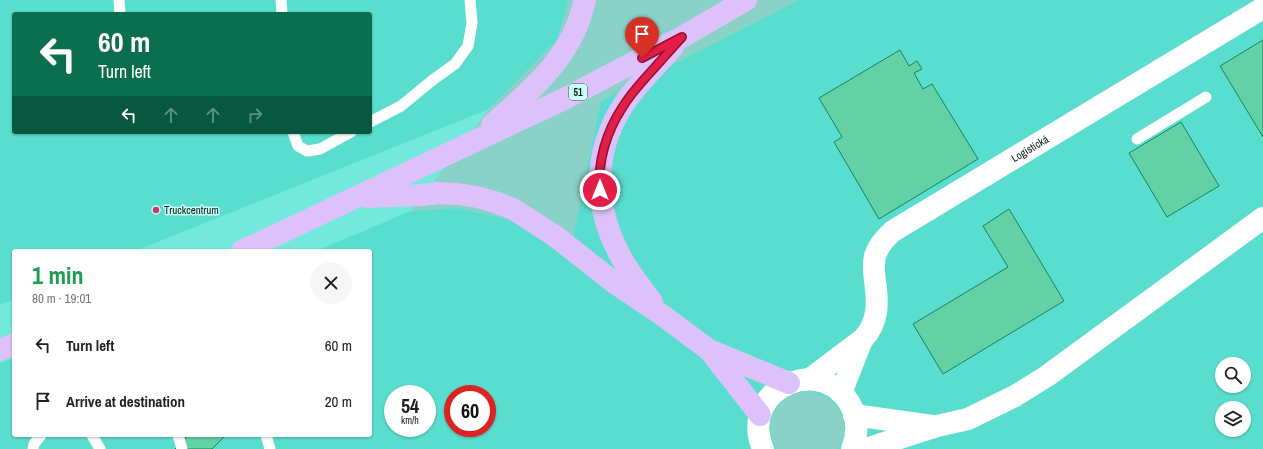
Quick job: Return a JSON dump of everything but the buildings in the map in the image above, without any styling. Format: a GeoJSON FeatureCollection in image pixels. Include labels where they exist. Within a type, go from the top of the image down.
{"type":"FeatureCollection","features":[{"type":"Feature","properties":{"kind":"main road"},"geometry":{"type":"LineString","coordinates":[[472,143],[530,92],[562,55],[574,35],[582,14],[584,0]]}},
{"type":"Feature","properties":{"kind":"main road","name":"51"},"geometry":{"type":"LineString","coordinates":[[246,249],[564,99],[682,37],[746,0]]}},
{"type":"Feature","properties":{"kind":"main road"},"geometry":{"type":"LineString","coordinates":[[662,315],[620,257],[605,222],[599,179],[602,156],[610,131],[622,107],[639,85],[682,37]]}},
{"type":"Feature","properties":{"kind":"main road"},"geometry":{"type":"LineString","coordinates":[[357,197],[423,195],[438,193],[458,194],[477,197],[513,209],[555,236],[616,284],[662,315],[709,350],[760,415]]}},
{"type":"Feature","properties":{"kind":"main road"},"geometry":{"type":"LineString","coordinates":[[0,350],[12,345]]}},
{"type":"Feature","properties":{"kind":"main road"},"geometry":{"type":"LineString","coordinates":[[709,350],[800,381]]}},
{"type":"Feature","properties":{"kind":"street","name":"Logistická"},"geometry":{"type":"LineString","coordinates":[[841,393],[865,337],[874,321],[878,301],[874,268],[875,257],[885,238],[893,231],[1263,8]]}},
{"type":"Feature","properties":{"kind":"street"},"geometry":{"type":"LineString","coordinates":[[866,449],[937,426],[968,419],[1015,396],[1047,376],[1263,218]]}},
{"type":"Feature","properties":{"kind":"street"},"geometry":{"type":"LineString","coordinates":[[763,449],[759,440],[758,428],[760,415],[764,404],[771,395],[779,388],[800,381],[865,337]]}},
{"type":"Feature","properties":{"kind":"street"},"geometry":{"type":"LineString","coordinates":[[800,381],[827,384],[835,388],[850,403],[856,425],[856,435],[852,449]]}},
{"type":"Feature","properties":{"kind":"street"},"geometry":{"type":"LineString","coordinates":[[854,415],[937,426]]}},
{"type":"Feature","properties":{"kind":"lane"},"geometry":{"type":"LineString","coordinates":[[119,0],[120,12]]}},
{"type":"Feature","properties":{"kind":"lane"},"geometry":{"type":"LineString","coordinates":[[281,0],[282,12]]}},
{"type":"Feature","properties":{"kind":"lane"},"geometry":{"type":"LineString","coordinates":[[372,121],[401,106],[455,64],[468,46],[472,23],[470,0]]}},
{"type":"Feature","properties":{"kind":"lane"},"geometry":{"type":"LineString","coordinates":[[1137,138],[1206,97]]}},
{"type":"Feature","properties":{"kind":"lane"},"geometry":{"type":"LineString","coordinates":[[294,134],[298,146],[307,152],[320,148],[347,134]]}},
{"type":"Feature","properties":{"kind":"lane"},"geometry":{"type":"LineString","coordinates":[[32,449],[39,437]]}},
{"type":"Feature","properties":{"kind":"lane"},"geometry":{"type":"LineString","coordinates":[[93,437],[100,449]]}},
{"type":"Feature","properties":{"kind":"lane"},"geometry":{"type":"LineString","coordinates":[[179,437],[182,449]]}},
{"type":"Feature","properties":{"kind":"lane"},"geometry":{"type":"LineString","coordinates":[[267,437],[270,449]]}},
{"type":"Feature","properties":{"kind":"shaded area"},"geometry":{"type":"Polygon","coordinates":[[[0,0],[568,0],[558,39],[489,109],[140,249],[12,249],[12,300],[0,305],[0,0]]]}},
{"type":"Feature","properties":{"kind":"shaded area"},"geometry":{"type":"Polygon","coordinates":[[[568,0],[799,0],[601,101],[569,257],[512,220],[457,208],[411,211],[489,109],[558,39],[568,0]]]}},
{"type":"Feature","properties":{"kind":"shaded area"},"geometry":{"type":"Polygon","coordinates":[[[799,0],[1263,0],[1263,449],[0,449],[0,363],[12,359],[12,437],[372,437],[372,249],[321,249],[411,211],[457,208],[512,220],[569,256],[601,101],[799,0]]]}},
{"type":"Feature","properties":{"kind":"shaded area"},"geometry":{"type":"Polygon","coordinates":[[[807,391],[827,398],[840,411],[844,420],[845,429],[843,439],[838,449],[777,449],[772,439],[770,429],[774,411],[788,398],[797,393],[807,391]]]}},
{"type":"Feature","properties":{"kind":"place","name":"Truckcentrum"},"geometry":{"type":"Point","coordinates":[156,210]}},
{"type":"Feature","properties":{"kind":"route"},"geometry":{"type":"LineString","coordinates":[[600,190],[599,179],[602,156],[610,131],[622,107],[639,85],[682,37],[642,58]]}}]}
